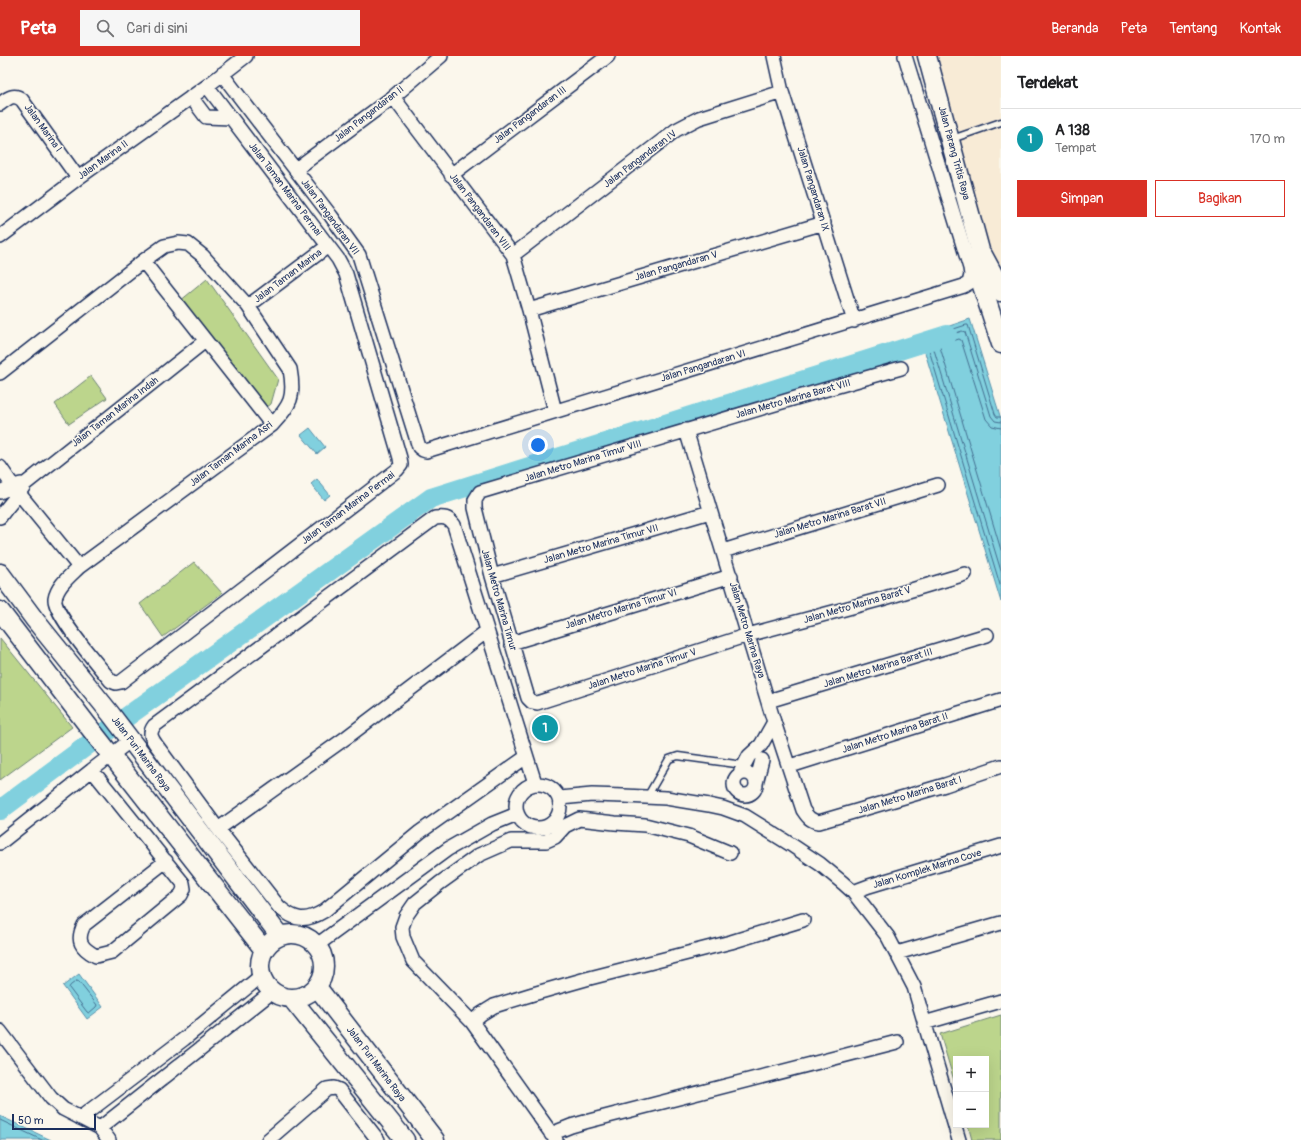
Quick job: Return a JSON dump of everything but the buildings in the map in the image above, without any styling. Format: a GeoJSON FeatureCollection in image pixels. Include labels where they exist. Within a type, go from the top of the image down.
{"type":"FeatureCollection","features":[{"type":"Feature","properties":{"kind":"street","name":"Jalan Marina II"},"geometry":{"type":"LineString","coordinates":[[0,237],[78,178],[192,97],[246,56]]}},
{"type":"Feature","properties":{"kind":"street","name":"Jalan Pangandaran II"},"geometry":{"type":"LineString","coordinates":[[296,169],[393,97],[441,56]]}},
{"type":"Feature","properties":{"kind":"street","name":"Jalan Pangandaran III"},"geometry":{"type":"LineString","coordinates":[[451,174],[608,56]]}},
{"type":"Feature","properties":{"kind":"street","name":"Jalan Pangandaran IX"},"geometry":{"type":"LineString","coordinates":[[774,56],[782,92],[854,321]]}},
{"type":"Feature","properties":{"kind":"street","name":"Jalan Pangandaran VI"},"geometry":{"type":"LineString","coordinates":[[421,449],[430,450],[854,321],[970,283],[970,268],[905,56]]}},
{"type":"Feature","properties":{"kind":"street","name":"Jalan Parang Tritis Raya"},"geometry":{"type":"LineString","coordinates":[[927,56],[980,250],[982,286],[1001,344]]}},
{"type":"Feature","properties":{"kind":"street","name":"Jalan Pangandaran VII"},"geometry":{"type":"LineString","coordinates":[[222,74],[296,169],[359,255],[421,449]]}},
{"type":"Feature","properties":{"kind":"street","name":"Jalan Taman Marina Permai"},"geometry":{"type":"LineString","coordinates":[[79,567],[67,578],[58,591],[55,600],[55,607],[63,620],[111,681],[116,683],[121,682],[397,470],[401,464],[346,274],[338,259],[207,86]]}},
{"type":"Feature","properties":{"kind":"street","name":"Jalan Pangandaran IV"},"geometry":{"type":"LineString","coordinates":[[513,255],[676,130],[699,118],[782,92]]}},
{"type":"Feature","properties":{"kind":"street","name":"Jalan Marina I"},"geometry":{"type":"LineString","coordinates":[[0,104],[12,96],[18,97],[22,100],[78,178]]}},
{"type":"Feature","properties":{"kind":"street"},"geometry":{"type":"LineString","coordinates":[[192,97],[206,117],[231,118]]}},
{"type":"Feature","properties":{"kind":"street","name":"Jalan Pangandaran VIII"},"geometry":{"type":"LineString","coordinates":[[393,97],[513,255],[555,411]]}},
{"type":"Feature","properties":{"kind":"street","name":"Jalan Pangandaran V"},"geometry":{"type":"LineString","coordinates":[[529,310],[824,222]]}},
{"type":"Feature","properties":{"kind":"street"},"geometry":{"type":"LineString","coordinates":[[0,373],[164,246],[178,243],[188,244],[203,256],[248,306]]}},
{"type":"Feature","properties":{"kind":"street","name":"Jalan Taman Marina"},"geometry":{"type":"LineString","coordinates":[[248,306],[328,246]]}},
{"type":"Feature","properties":{"kind":"street","name":"Jalan Parang Tritis Raya"},"geometry":{"type":"LineString","coordinates":[[980,250],[998,282],[1001,292]]}},
{"type":"Feature","properties":{"kind":"street"},"geometry":{"type":"LineString","coordinates":[[143,261],[272,425]]}},
{"type":"Feature","properties":{"kind":"street","name":"Jalan Taman Marina Asri"},"geometry":{"type":"LineString","coordinates":[[79,567],[272,425],[285,412],[292,398],[290,369],[248,306]]}},
{"type":"Feature","properties":{"kind":"street","name":"Jalan Taman Marina Indah"},"geometry":{"type":"LineString","coordinates":[[0,492],[19,487],[205,341]]}},
{"type":"Feature","properties":{"kind":"street","name":"Jalan Metro Marina Barat VIII"},"geometry":{"type":"LineString","coordinates":[[686,430],[900,368]]}},
{"type":"Feature","properties":{"kind":"street","name":"Jalan Metro Marina Timur VIII"},"geometry":{"type":"LineString","coordinates":[[480,492],[686,430]]}},
{"type":"Feature","properties":{"kind":"street","name":"Jalan Metro Marina Raya"},"geometry":{"type":"LineString","coordinates":[[686,430],[774,722],[790,766],[803,810],[808,818],[814,822],[819,822]]}},
{"type":"Feature","properties":{"kind":"street"},"geometry":{"type":"LineString","coordinates":[[0,467],[19,487],[79,567]]}},
{"type":"Feature","properties":{"kind":"street","name":"Jalan Metro Marina Barat VII"},"geometry":{"type":"LineString","coordinates":[[723,551],[938,485]]}},
{"type":"Feature","properties":{"kind":"street","name":"Jalan Taman Marina Indah"},"geometry":{"type":"LineString","coordinates":[[0,517],[12,501],[19,487]]}},
{"type":"Feature","properties":{"kind":"street","name":"Jalan Metro Marina Timur"},"geometry":{"type":"LineString","coordinates":[[480,492],[475,500],[474,508],[492,576],[528,698],[532,702],[537,703]]}},
{"type":"Feature","properties":{"kind":"street","name":"Jalan Metro Marina Timur VII"},"geometry":{"type":"LineString","coordinates":[[492,576],[710,512]]}},
{"type":"Feature","properties":{"kind":"street"},"geometry":{"type":"LineString","coordinates":[[526,757],[420,832],[324,911],[315,916],[303,919],[289,915],[280,907],[218,829],[152,739],[150,734],[152,727],[435,518],[443,517],[449,518],[454,525],[487,631],[526,757],[534,783]]}},
{"type":"Feature","properties":{"kind":"street","name":"Jalan Puri Marina Raya"},"geometry":{"type":"LineString","coordinates":[[0,573],[35,620],[110,713],[280,936]]}},
{"type":"Feature","properties":{"kind":"street","name":"Jalan Metro Marina Barat V"},"geometry":{"type":"LineString","coordinates":[[748,636],[965,574]]}},
{"type":"Feature","properties":{"kind":"street","name":"Jalan Metro Marina Timur VI"},"geometry":{"type":"LineString","coordinates":[[511,642],[731,576]]}},
{"type":"Feature","properties":{"kind":"street"},"geometry":{"type":"LineString","coordinates":[[0,611],[264,950]]}},
{"type":"Feature","properties":{"kind":"street"},"geometry":{"type":"LineString","coordinates":[[218,829],[347,737],[487,631]]}},
{"type":"Feature","properties":{"kind":"street","name":"Jalan Metro Marina Barat III"},"geometry":{"type":"LineString","coordinates":[[768,701],[987,635]]}},
{"type":"Feature","properties":{"kind":"street","name":"Jalan Metro Marina Timur V"},"geometry":{"type":"LineString","coordinates":[[537,703],[748,636]]}},
{"type":"Feature","properties":{"kind":"street"},"geometry":{"type":"LineString","coordinates":[[78,712],[96,696]]}},
{"type":"Feature","properties":{"kind":"street","name":"Jalan Metro Marina Barat II"},"geometry":{"type":"LineString","coordinates":[[790,766],[1001,700]]}},
{"type":"Feature","properties":{"kind":"street"},"geometry":{"type":"LineString","coordinates":[[744,816],[754,788],[762,752],[774,722]]}},
{"type":"Feature","properties":{"kind":"street"},"geometry":{"type":"LineString","coordinates":[[0,843],[92,770],[106,749],[126,734]]}},
{"type":"Feature","properties":{"kind":"street"},"geometry":{"type":"LineString","coordinates":[[723,808],[749,756],[762,752]]}},
{"type":"Feature","properties":{"kind":"street","name":"Jalan Metro Marina Barat I"},"geometry":{"type":"LineString","coordinates":[[819,822],[945,785],[1001,766]]}},
{"type":"Feature","properties":{"kind":"street"},"geometry":{"type":"LineString","coordinates":[[92,770],[166,861],[183,883],[184,889],[181,895],[112,952],[96,956],[85,950],[80,938],[84,925],[166,861]]}},
{"type":"Feature","properties":{"kind":"street"},"geometry":{"type":"LineString","coordinates":[[739,775],[748,773],[752,775],[754,788]]}},
{"type":"Feature","properties":{"kind":"street"},"geometry":{"type":"LineString","coordinates":[[739,775],[738,793],[742,795],[754,788]]}},
{"type":"Feature","properties":{"kind":"street"},"geometry":{"type":"LineString","coordinates":[[534,783],[545,784],[554,789],[560,798],[561,808],[558,818],[551,825],[546,827],[531,828],[522,822],[515,808],[518,794],[522,789],[534,783]]}},
{"type":"Feature","properties":{"kind":"street"},"geometry":{"type":"LineString","coordinates":[[560,798],[592,795],[666,798],[723,808],[744,816],[820,864],[844,883],[853,892],[888,937],[914,987],[958,1140]]}},
{"type":"Feature","properties":{"kind":"street"},"geometry":{"type":"LineString","coordinates":[[317,945],[448,849],[492,824],[517,814]]}},
{"type":"Feature","properties":{"kind":"street"},"geometry":{"type":"LineString","coordinates":[[730,853],[689,836],[646,825],[579,819],[565,826],[555,837],[546,842],[511,840],[479,855],[415,903],[406,916],[402,927],[402,937],[413,961],[472,1022],[553,1137],[571,1126],[585,1122],[897,1042]]}},
{"type":"Feature","properties":{"kind":"street","name":"Jalan Komplek Marina Cove"},"geometry":{"type":"LineString","coordinates":[[853,892],[1001,846]]}},
{"type":"Feature","properties":{"kind":"street"},"geometry":{"type":"LineString","coordinates":[[472,1022],[494,1006],[586,979],[731,942],[803,920]]}},
{"type":"Feature","properties":{"kind":"street"},"geometry":{"type":"LineString","coordinates":[[897,953],[1001,923]]}},
{"type":"Feature","properties":{"kind":"street"},"geometry":{"type":"LineString","coordinates":[[290,934],[300,935],[317,945],[323,955],[325,966],[323,978],[310,994],[301,998],[292,999],[281,997],[272,992],[265,985],[261,976],[260,958],[264,950],[271,942],[280,936],[290,934]]}},
{"type":"Feature","properties":{"kind":"street"},"geometry":{"type":"LineString","coordinates":[[80,1118],[184,1039],[261,976]]}},
{"type":"Feature","properties":{"kind":"street","name":"Jalan Puri Marina Raya"},"geometry":{"type":"LineString","coordinates":[[317,987],[435,1140]]}},
{"type":"Feature","properties":{"kind":"street"},"geometry":{"type":"LineString","coordinates":[[100,1128],[272,992]]}},
{"type":"Feature","properties":{"kind":"street"},"geometry":{"type":"LineString","coordinates":[[292,999],[405,1140]]}},
{"type":"Feature","properties":{"kind":"street"},"geometry":{"type":"LineString","coordinates":[[924,1023],[1001,1001]]}},
{"type":"Feature","properties":{"kind":"street"},"geometry":{"type":"LineString","coordinates":[[0,1032],[52,1098],[63,1109],[100,1128],[109,1140]]}},
{"type":"Feature","properties":{"kind":"street"},"geometry":{"type":"LineString","coordinates":[[184,1039],[195,1054]]}},
{"type":"Feature","properties":{"kind":"street"},"geometry":{"type":"LineString","coordinates":[[268,1140],[328,1089],[334,1088],[339,1090],[378,1140]]}},
{"type":"Feature","properties":{"kind":"lane"},"geometry":{"type":"LineString","coordinates":[[950,140],[1001,122]]}},
{"type":"Feature","properties":{"kind":"lane"},"geometry":{"type":"LineString","coordinates":[[647,797],[668,759],[678,756],[739,775]]}},
{"type":"Feature","properties":{"kind":"shaded area"},"geometry":{"type":"Polygon","coordinates":[[[920,56],[1001,56],[1001,296],[920,56]]]}},
{"type":"Feature","properties":{"kind":"green space"},"geometry":{"type":"Polygon","coordinates":[[[207,279],[278,379],[271,404],[261,412],[180,301],[207,279]]]}},
{"type":"Feature","properties":{"kind":"green space"},"geometry":{"type":"Polygon","coordinates":[[[91,376],[107,398],[69,424],[55,404],[91,376]]]}},
{"type":"Feature","properties":{"kind":"green space"},"geometry":{"type":"Polygon","coordinates":[[[194,562],[222,593],[163,637],[140,604],[194,562]]]}},
{"type":"Feature","properties":{"kind":"green space"},"geometry":{"type":"Polygon","coordinates":[[[0,638],[72,727],[0,780],[0,638]]]}},
{"type":"Feature","properties":{"kind":"green space"},"geometry":{"type":"Polygon","coordinates":[[[1001,1015],[1001,1140],[972,1140],[969,1128],[989,1128],[989,1056],[953,1056],[953,1077],[940,1034],[1001,1015]]]}},
{"type":"Feature","properties":{"kind":"water"},"geometry":{"type":"Polygon","coordinates":[[[970,319],[1001,419],[1001,602],[920,336],[970,319]]]}},
{"type":"Feature","properties":{"kind":"water"},"geometry":{"type":"Polygon","coordinates":[[[310,428],[325,447],[317,454],[301,435],[310,428]]]}},
{"type":"Feature","properties":{"kind":"water"},"geometry":{"type":"Polygon","coordinates":[[[317,479],[330,495],[324,500],[311,484],[317,479]]]}},
{"type":"Feature","properties":{"kind":"water"},"geometry":{"type":"Polygon","coordinates":[[[79,974],[103,1007],[87,1019],[63,986],[79,974]]]}},
{"type":"Feature","properties":{"kind":"water"},"geometry":{"type":"Polygon","coordinates":[[[0,1116],[51,1140],[0,1140],[0,1116]]]}},
{"type":"Feature","properties":{"kind":"waterway"},"geometry":{"type":"LineString","coordinates":[[0,810],[89,744],[431,498],[947,335]]}},
{"type":"Feature","properties":{"kind":"place","name":"A 138"},"geometry":{"type":"Point","coordinates":[545,728]}}]}
